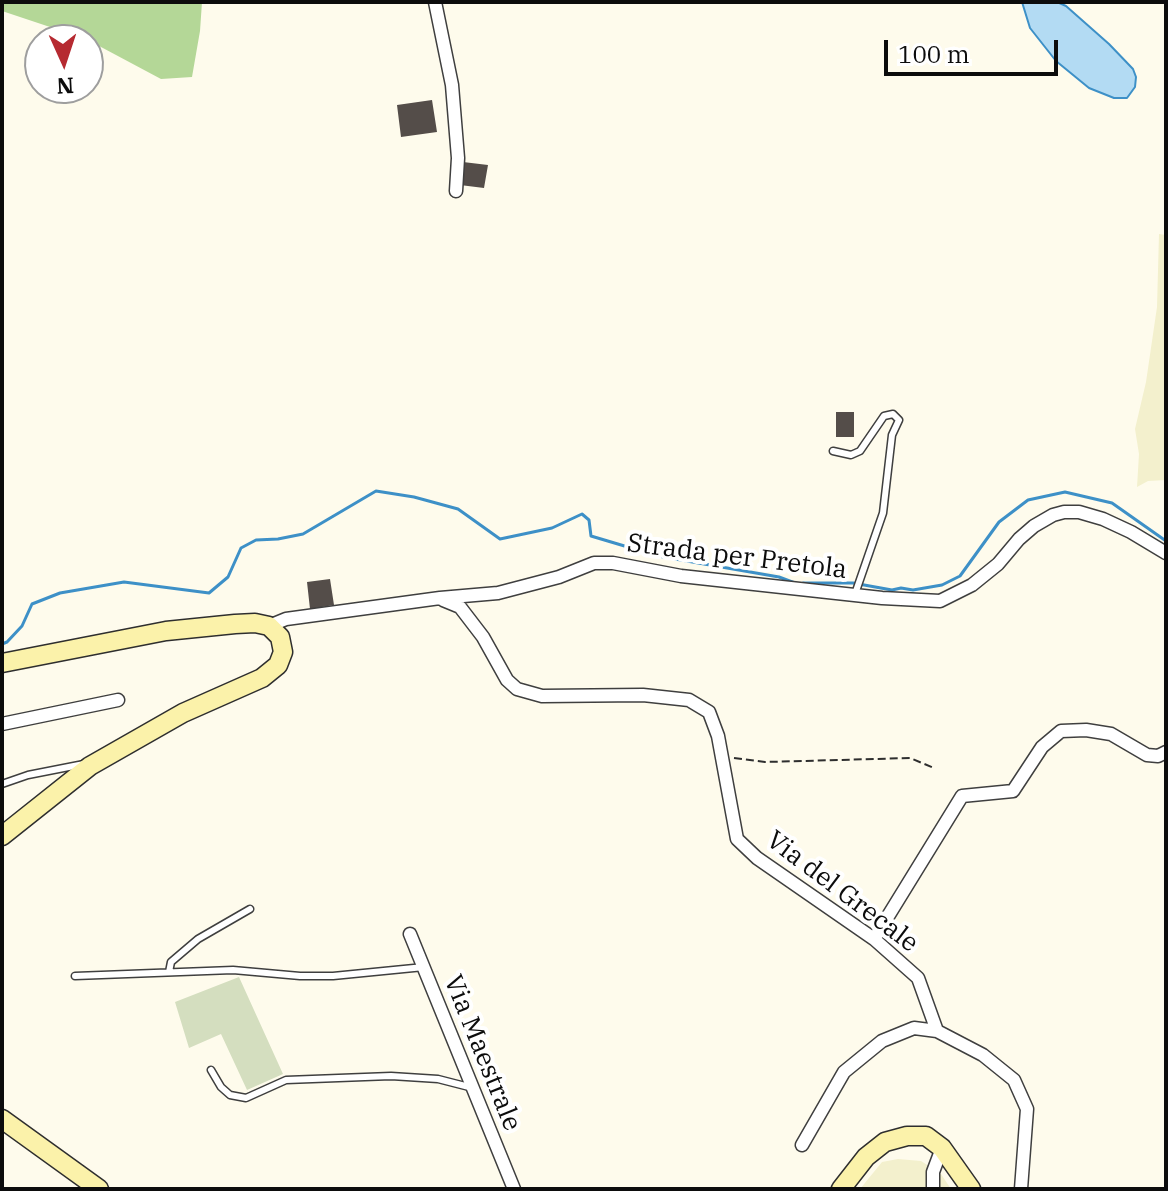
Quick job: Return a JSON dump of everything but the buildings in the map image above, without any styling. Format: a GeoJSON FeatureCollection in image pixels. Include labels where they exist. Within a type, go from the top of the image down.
{"type":"FeatureCollection","features":[{"type":"Feature","properties":{"kind":"street"},"geometry":{"type":"LineString","coordinates":[[435,2],[452,85],[458,158],[456,191]]}},
{"type":"Feature","properties":{"kind":"street","name":"Strada per Pretola"},"geometry":{"type":"LineString","coordinates":[[269,626],[286,619],[498,593],[559,577],[594,563],[613,563],[681,576],[894,599],[940,601],[972,585],[998,564],[1034,526],[1064,512],[1079,512],[1103,519],[1166,553]]}},
{"type":"Feature","properties":{"kind":"street","name":"Via del Grecale"},"geometry":{"type":"LineString","coordinates":[[440,598],[460,607],[483,637],[507,680],[517,689],[542,696],[643,695],[689,700],[709,712],[718,736],[737,839],[757,858],[874,939],[918,978],[937,1031]]}},
{"type":"Feature","properties":{"kind":"street"},"geometry":{"type":"LineString","coordinates":[[2,663],[181,629],[255,623],[269,626],[280,637],[283,652],[278,665],[262,678],[183,713],[90,766],[2,836]]}},
{"type":"Feature","properties":{"kind":"street"},"geometry":{"type":"LineString","coordinates":[[2,724],[118,700]]}},
{"type":"Feature","properties":{"kind":"street"},"geometry":{"type":"LineString","coordinates":[[874,939],[962,796],[1013,791],[1042,747],[1061,731],[1086,730],[1111,734],[1147,755],[1158,756],[1166,752]]}},
{"type":"Feature","properties":{"kind":"street","name":"Via Maestrale"},"geometry":{"type":"LineString","coordinates":[[410,934],[514,1189]]}},
{"type":"Feature","properties":{"kind":"street"},"geometry":{"type":"LineString","coordinates":[[802,1145],[844,1072],[882,1041],[914,1028],[937,1031],[983,1055],[1014,1080],[1027,1109],[1021,1189]]}},
{"type":"Feature","properties":{"kind":"street"},"geometry":{"type":"LineString","coordinates":[[2,1119],[99,1189]]}},
{"type":"Feature","properties":{"kind":"street"},"geometry":{"type":"LineString","coordinates":[[841,1189],[866,1157],[885,1142],[907,1136],[926,1136],[942,1148],[971,1189]]}},
{"type":"Feature","properties":{"kind":"street"},"geometry":{"type":"LineString","coordinates":[[933,1189],[933,1172],[942,1148]]}},
{"type":"Feature","properties":{"kind":"lane"},"geometry":{"type":"LineString","coordinates":[[833,451],[851,455],[860,451],[884,416],[893,414],[899,420],[892,435],[883,513],[855,594]]}},
{"type":"Feature","properties":{"kind":"lane"},"geometry":{"type":"LineString","coordinates":[[2,784],[81,764],[90,766]]}},
{"type":"Feature","properties":{"kind":"lane"},"geometry":{"type":"LineString","coordinates":[[169,972],[171,962],[198,939],[250,909]]}},
{"type":"Feature","properties":{"kind":"lane"},"geometry":{"type":"LineString","coordinates":[[75,976],[233,970],[333,976],[424,967]]}},
{"type":"Feature","properties":{"kind":"lane"},"geometry":{"type":"LineString","coordinates":[[211,1070],[230,1095],[246,1098],[286,1080],[391,1076],[438,1079],[473,1088]]}},
{"type":"Feature","properties":{"kind":"path"},"geometry":{"type":"LineString","coordinates":[[721,756],[765,762],[910,758],[934,768]]}},
{"type":"Feature","properties":{"kind":"shaded area"},"geometry":{"type":"Polygon","coordinates":[[[1159,234],[1166,235],[1166,480],[1148,481],[1137,487],[1139,454],[1135,429],[1146,382],[1157,307],[1159,234]]]}},
{"type":"Feature","properties":{"kind":"shaded area"},"geometry":{"type":"Polygon","coordinates":[[[898,1159],[921,1161],[941,1174],[951,1189],[860,1189],[882,1162],[898,1159]]]}},
{"type":"Feature","properties":{"kind":"green space"},"geometry":{"type":"Polygon","coordinates":[[[2,2],[202,2],[192,77],[161,79],[104,49],[104,24],[41,24],[2,11],[2,2]]]}},
{"type":"Feature","properties":{"kind":"green space"},"geometry":{"type":"Polygon","coordinates":[[[239,977],[283,1074],[247,1090],[221,1034],[189,1048],[175,1002],[239,977]]]}},
{"type":"Feature","properties":{"kind":"water"},"geometry":{"type":"Polygon","coordinates":[[[1022,2],[1057,2],[1066,6],[1109,44],[1133,69],[1136,77],[1135,87],[1127,98],[1114,98],[1089,88],[1056,61],[1030,28],[1022,2]]]}},
{"type":"Feature","properties":{"kind":"waterway"},"geometry":{"type":"LineString","coordinates":[[2,644],[22,626],[32,604],[60,593],[124,582],[209,593],[228,577],[241,548],[256,540],[303,534],[376,491],[458,509],[500,539],[552,528],[582,514],[589,520],[591,536],[658,556],[779,577],[795,583]]}},
{"type":"Feature","properties":{"kind":"waterway"},"geometry":{"type":"LineString","coordinates":[[803,583],[853,583],[892,590],[942,585],[960,576],[999,522],[1028,500],[1065,492],[1112,503],[1166,541]]}}]}
